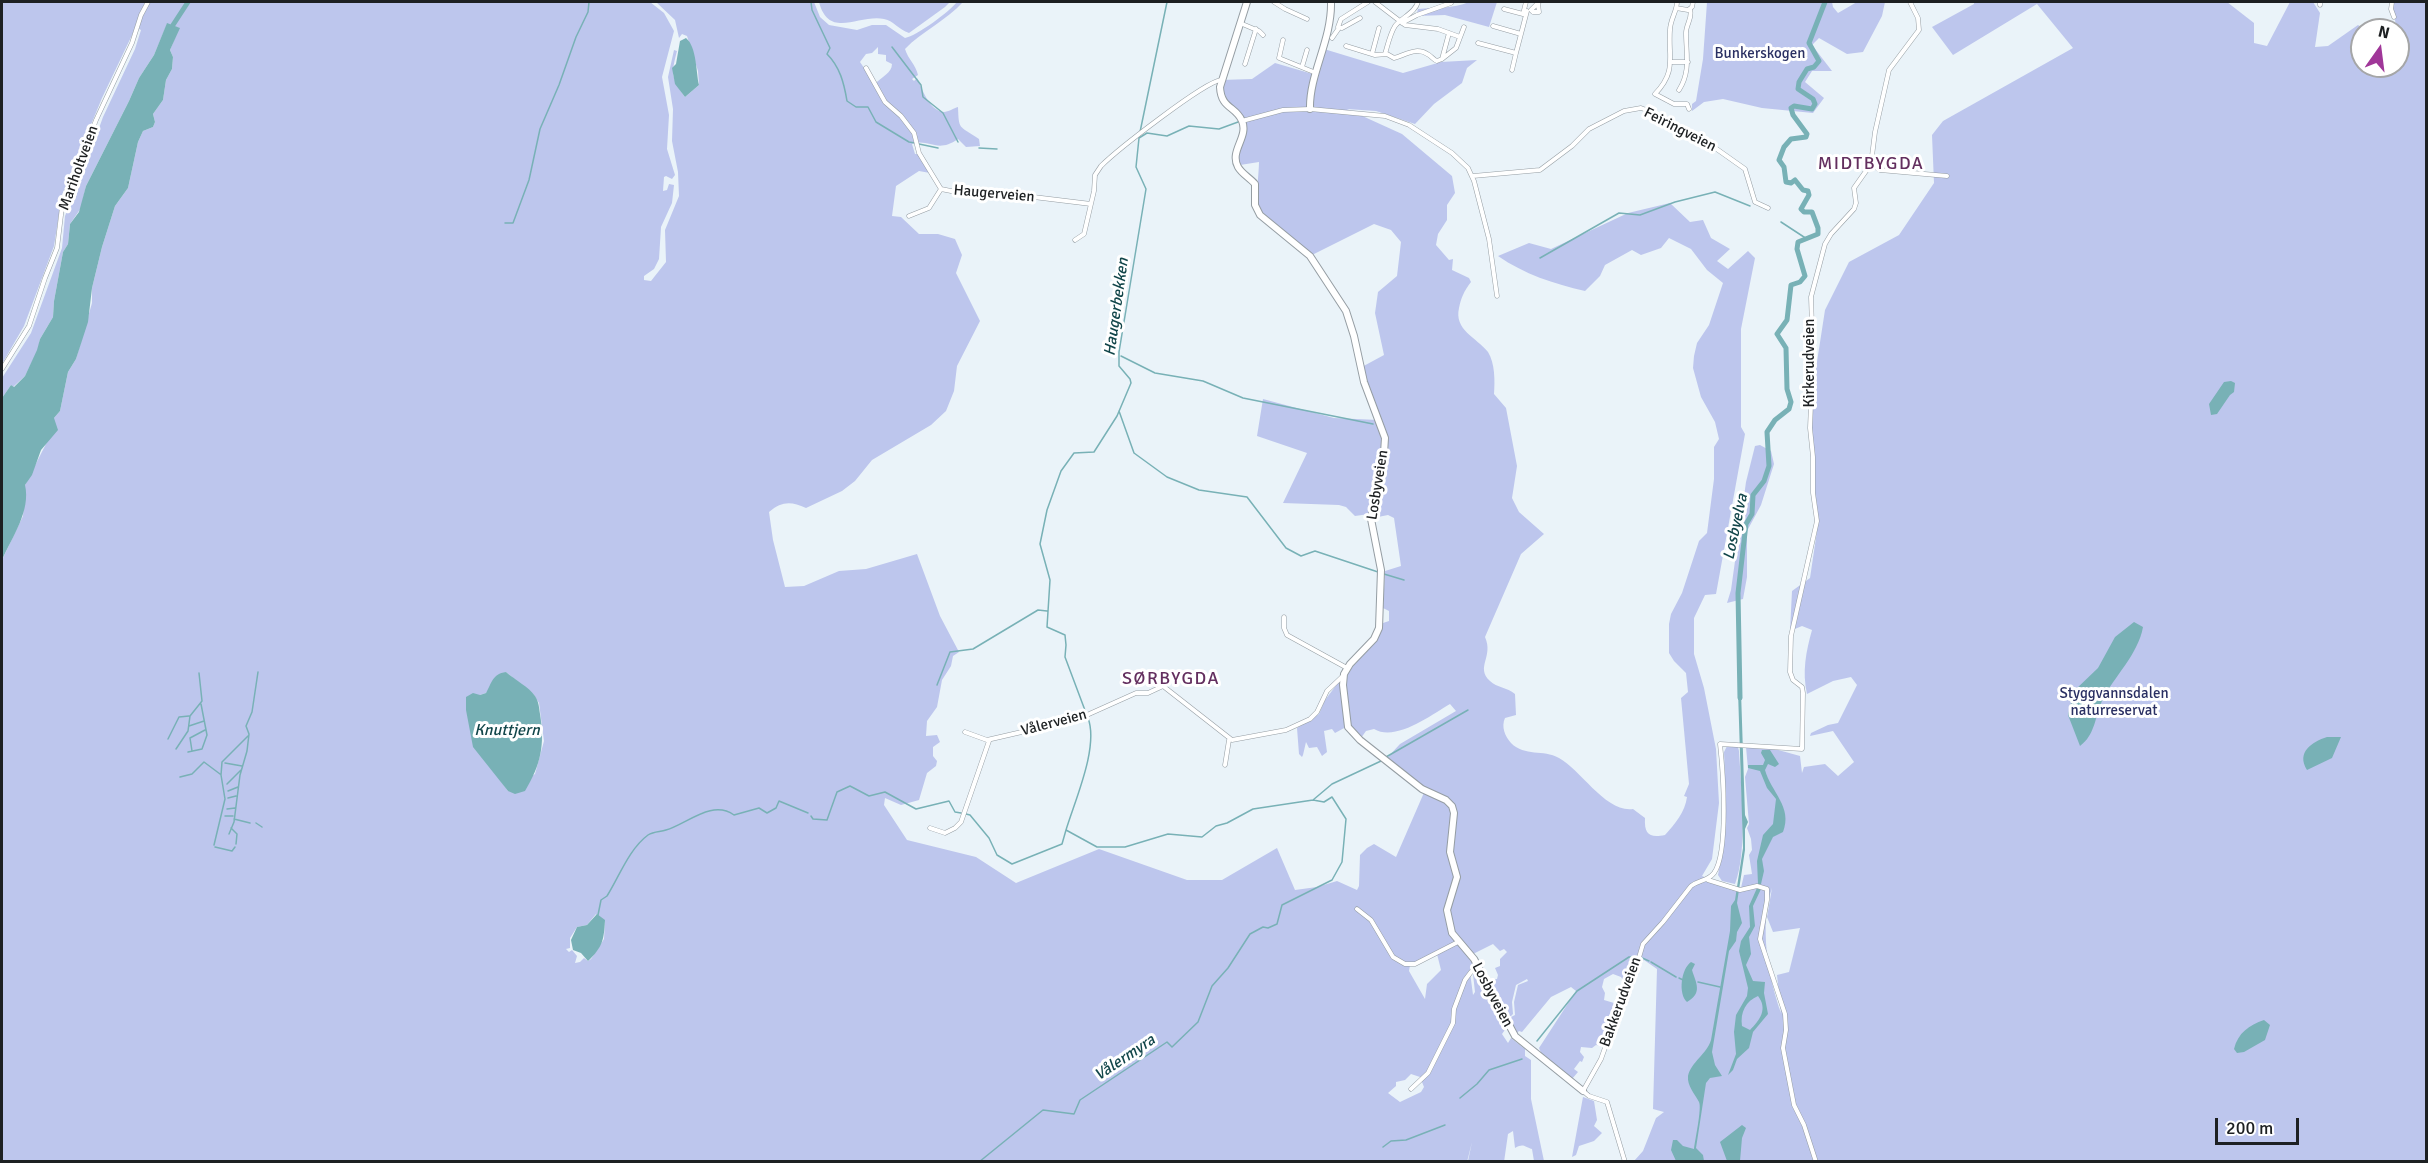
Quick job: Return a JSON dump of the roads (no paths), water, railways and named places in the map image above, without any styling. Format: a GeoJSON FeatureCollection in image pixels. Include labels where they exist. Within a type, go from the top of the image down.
{"type":"FeatureCollection","features":[{"type":"Feature","properties":{"kind":"main road"},"geometry":{"type":"LineString","coordinates":[[1242,121],[1222,99],[1221,80],[1247,2]]}},
{"type":"Feature","properties":{"kind":"main road"},"geometry":{"type":"LineString","coordinates":[[1310,109],[1312,88],[1329,29],[1331,2]]}},
{"type":"Feature","properties":{"kind":"main road","name":"Losbyveien"},"geometry":{"type":"LineString","coordinates":[[1242,121],[1243,132],[1235,159],[1240,171],[1255,184],[1256,210],[1311,256],[1346,311],[1364,382],[1385,438],[1371,519],[1381,570],[1379,628],[1374,639],[1346,671],[1343,685],[1350,731],[1422,789],[1446,800],[1452,806],[1454,813],[1450,852],[1457,880],[1449,904],[1448,916],[1452,933],[1468,951],[1515,1036],[1583,1091]]}},
{"type":"Feature","properties":{"kind":"street","name":"Mariholtveien"},"geometry":{"type":"LineString","coordinates":[[2,369],[29,326],[57,248],[62,207],[69,184],[79,166],[96,120],[132,43],[142,12],[148,2]]}},
{"type":"Feature","properties":{"kind":"street"},"geometry":{"type":"LineString","coordinates":[[1274,2],[1307,19]]}},
{"type":"Feature","properties":{"kind":"street"},"geometry":{"type":"LineString","coordinates":[[1332,38],[1341,20],[1368,2]]}},
{"type":"Feature","properties":{"kind":"street"},"geometry":{"type":"LineString","coordinates":[[1375,2],[1401,22],[1412,27],[1441,30],[1460,37]]}},
{"type":"Feature","properties":{"kind":"street"},"geometry":{"type":"LineString","coordinates":[[1385,54],[1392,31],[1414,10],[1417,2]]}},
{"type":"Feature","properties":{"kind":"street"},"geometry":{"type":"LineString","coordinates":[[1512,70],[1527,11],[1526,2]]}},
{"type":"Feature","properties":{"kind":"street"},"geometry":{"type":"LineString","coordinates":[[1677,2],[1670,28],[1671,62],[1667,78],[1655,94],[1674,104],[1688,104],[1689,109]]}},
{"type":"Feature","properties":{"kind":"street"},"geometry":{"type":"LineString","coordinates":[[1679,90],[1684,82],[1688,62],[1686,31],[1693,2]]}},
{"type":"Feature","properties":{"kind":"street","name":"Kirkerudveien"},"geometry":{"type":"LineString","coordinates":[[1716,869],[1724,818],[1724,782],[1720,744],[1802,749],[1803,693],[1802,687],[1793,680],[1791,672],[1791,636],[1817,521],[1813,493],[1810,428],[1813,356],[1811,297],[1825,244],[1854,209],[1855,185],[1871,164],[1875,132],[1889,70],[1919,30],[1918,18],[1910,2]]}},
{"type":"Feature","properties":{"kind":"street"},"geometry":{"type":"LineString","coordinates":[[2392,2],[2391,9],[2394,17]]}},
{"type":"Feature","properties":{"kind":"street"},"geometry":{"type":"LineString","coordinates":[[1401,22],[1451,3]]}},
{"type":"Feature","properties":{"kind":"street"},"geometry":{"type":"LineString","coordinates":[[1527,11],[1539,12],[1539,3]]}},
{"type":"Feature","properties":{"kind":"street"},"geometry":{"type":"LineString","coordinates":[[1504,9],[1523,14],[1539,3]]}},
{"type":"Feature","properties":{"kind":"street"},"geometry":{"type":"LineString","coordinates":[[1676,8],[1690,9]]}},
{"type":"Feature","properties":{"kind":"street"},"geometry":{"type":"LineString","coordinates":[[1339,28],[1360,18]]}},
{"type":"Feature","properties":{"kind":"street"},"geometry":{"type":"LineString","coordinates":[[1240,22],[1263,35]]}},
{"type":"Feature","properties":{"kind":"street"},"geometry":{"type":"LineString","coordinates":[[1493,26],[1521,34]]}},
{"type":"Feature","properties":{"kind":"street"},"geometry":{"type":"LineString","coordinates":[[1346,46],[1396,58],[1414,51],[1428,54],[1434,60],[1442,59],[1453,51],[1464,27]]}},
{"type":"Feature","properties":{"kind":"street"},"geometry":{"type":"LineString","coordinates":[[1245,64],[1256,29]]}},
{"type":"Feature","properties":{"kind":"street"},"geometry":{"type":"LineString","coordinates":[[1372,54],[1378,31],[1392,31]]}},
{"type":"Feature","properties":{"kind":"street"},"geometry":{"type":"LineString","coordinates":[[1442,59],[1449,33]]}},
{"type":"Feature","properties":{"kind":"street"},"geometry":{"type":"LineString","coordinates":[[1283,40],[1279,58],[1317,74]]}},
{"type":"Feature","properties":{"kind":"street"},"geometry":{"type":"LineString","coordinates":[[1478,43],[1516,53]]}},
{"type":"Feature","properties":{"kind":"street"},"geometry":{"type":"LineString","coordinates":[[1302,67],[1307,50]]}},
{"type":"Feature","properties":{"kind":"street"},"geometry":{"type":"LineString","coordinates":[[1671,62],[1688,62]]}},
{"type":"Feature","properties":{"kind":"street"},"geometry":{"type":"LineString","coordinates":[[866,68],[885,102],[901,116],[914,133],[919,153],[941,189]]}},
{"type":"Feature","properties":{"kind":"street"},"geometry":{"type":"LineString","coordinates":[[1075,240],[1084,234],[1094,191],[1095,175],[1101,166],[1193,94],[1221,80]]}},
{"type":"Feature","properties":{"kind":"street","name":"Feiringveien"},"geometry":{"type":"LineString","coordinates":[[1473,176],[1540,170],[1572,146],[1589,129],[1624,111],[1641,108],[1657,114],[1728,155],[1747,171],[1753,200],[1758,205],[1768,208]]}},
{"type":"Feature","properties":{"kind":"street"},"geometry":{"type":"LineString","coordinates":[[1242,121],[1282,110],[1310,109],[1394,118],[1452,153],[1465,164],[1473,176],[1489,239],[1497,296]]}},
{"type":"Feature","properties":{"kind":"street"},"geometry":{"type":"LineString","coordinates":[[1871,164],[1880,170],[1947,176]]}},
{"type":"Feature","properties":{"kind":"street","name":"Haugerveien"},"geometry":{"type":"LineString","coordinates":[[909,216],[929,208],[941,189],[966,194],[1017,195],[1091,204]]}},
{"type":"Feature","properties":{"kind":"street"},"geometry":{"type":"LineString","coordinates":[[1225,765],[1230,740],[1286,730],[1310,719],[1317,712],[1326,692],[1346,671],[1287,634],[1284,628],[1284,617]]}},
{"type":"Feature","properties":{"kind":"street","name":"Vålerveien"},"geometry":{"type":"LineString","coordinates":[[989,740],[1078,719],[1137,693],[1148,693],[1163,686],[1230,740]]}},
{"type":"Feature","properties":{"kind":"street"},"geometry":{"type":"LineString","coordinates":[[930,828],[945,833],[956,828],[961,822],[989,740],[965,732]]}},
{"type":"Feature","properties":{"kind":"street","name":"Bakkerudveien"},"geometry":{"type":"LineString","coordinates":[[1583,1091],[1601,1059],[1643,944],[1691,886],[1707,880],[1716,869]]}},
{"type":"Feature","properties":{"kind":"street"},"geometry":{"type":"LineString","coordinates":[[1707,880],[1738,890],[1757,886],[1764,887],[1767,891],[1760,939],[1785,1014],[1786,1030],[1783,1048],[1794,1105],[1804,1125],[1816,1161]]}},
{"type":"Feature","properties":{"kind":"street"},"geometry":{"type":"LineString","coordinates":[[1357,909],[1371,920],[1393,957],[1405,964],[1415,964],[1458,942]]}},
{"type":"Feature","properties":{"kind":"street"},"geometry":{"type":"LineString","coordinates":[[1411,1089],[1428,1073],[1453,1023],[1454,1009],[1465,980],[1471,972],[1478,968]]}},
{"type":"Feature","properties":{"kind":"street"},"geometry":{"type":"LineString","coordinates":[[1583,1091],[1589,1096],[1607,1102],[1624,1161]]}},
{"type":"Feature","properties":{"kind":"water"},"geometry":{"type":"Polygon","coordinates":[[[167,23],[180,28],[170,50],[173,57],[172,69],[166,80],[163,100],[153,114],[155,122],[153,127],[143,131],[138,142],[128,188],[115,206],[92,288],[88,322],[76,359],[68,372],[60,411],[54,418],[58,430],[41,450],[32,475],[25,485],[23,514],[2,560],[2,398],[11,385],[14,387],[25,376],[40,339],[53,317],[54,301],[63,252],[68,244],[70,224],[79,212],[86,186],[139,78],[154,55],[167,23]]]}},
{"type":"Feature","properties":{"kind":"water"},"geometry":{"type":"Polygon","coordinates":[[[686,38],[694,54],[699,85],[685,97],[675,84],[672,68],[676,64],[680,41],[686,38]]]}},
{"type":"Feature","properties":{"kind":"water"},"geometry":{"type":"Polygon","coordinates":[[[2224,382],[2235,383],[2234,392],[2217,414],[2211,415],[2209,404],[2224,382]]]}},
{"type":"Feature","properties":{"kind":"water"},"geometry":{"type":"Polygon","coordinates":[[[2134,622],[2143,627],[2136,647],[2102,701],[2089,737],[2080,746],[2068,715],[2074,691],[2098,668],[2115,637],[2134,622]]]}},
{"type":"Feature","properties":{"kind":"water","name":"Knuttjern"},"geometry":{"type":"Polygon","coordinates":[[[506,672],[535,696],[539,705],[542,735],[542,745],[535,772],[525,791],[515,794],[508,791],[473,747],[466,710],[466,697],[473,693],[480,695],[486,693],[495,677],[506,672]]]}},
{"type":"Feature","properties":{"kind":"water"},"geometry":{"type":"Polygon","coordinates":[[[1738,691],[1741,691],[1745,815],[1748,822],[1745,829],[1745,850],[1737,903],[1742,923],[1737,932],[1736,941],[1729,951],[1712,1052],[1715,1065],[1722,1076],[1710,1078],[1706,1083],[1696,1148],[1703,1155],[1704,1161],[1676,1161],[1671,1150],[1673,1140],[1694,1149],[1700,1105],[1690,1087],[1688,1076],[1692,1066],[1706,1050],[1711,1040],[1730,931],[1731,906],[1735,900],[1743,848],[1738,691]]]}},
{"type":"Feature","properties":{"kind":"water"},"geometry":{"type":"Polygon","coordinates":[[[2327,737],[2341,737],[2332,758],[2307,770],[2303,758],[2307,749],[2327,737]]]}},
{"type":"Feature","properties":{"kind":"water"},"geometry":{"type":"Polygon","coordinates":[[[1762,750],[1770,750],[1779,764],[1775,767],[1768,764],[1765,770],[1783,807],[1785,823],[1783,832],[1773,837],[1762,859],[1764,871],[1761,884],[1758,884],[1757,861],[1763,835],[1773,824],[1776,799],[1767,788],[1760,771],[1748,768],[1748,765],[1763,765],[1765,760],[1761,753],[1762,750]]]}},
{"type":"Feature","properties":{"kind":"water"},"geometry":{"type":"Polygon","coordinates":[[[1757,888],[1761,889],[1753,906],[1755,926],[1749,937],[1751,954],[1746,965],[1753,981],[1765,982],[1764,993],[1768,1014],[1753,1032],[1749,1048],[1737,1059],[1733,1070],[1728,1075],[1736,1054],[1734,1032],[1736,1015],[1747,996],[1748,988],[1739,951],[1741,941],[1750,927],[1749,906],[1757,888]],[[1758,996],[1747,1004],[1742,1016],[1742,1026],[1750,1030],[1757,1022],[1762,1014],[1761,1001],[1758,996]]]}},
{"type":"Feature","properties":{"kind":"water"},"geometry":{"type":"Polygon","coordinates":[[[597,914],[605,920],[603,938],[600,947],[588,961],[581,953],[573,950],[571,940],[577,927],[587,925],[597,914]]]}},
{"type":"Feature","properties":{"kind":"water"},"geometry":{"type":"Polygon","coordinates":[[[1691,962],[1695,964],[1692,970],[1697,991],[1687,1002],[1682,993],[1682,982],[1685,970],[1691,962]]]}},
{"type":"Feature","properties":{"kind":"water"},"geometry":{"type":"Polygon","coordinates":[[[2264,1020],[2270,1025],[2265,1040],[2244,1052],[2237,1053],[2234,1049],[2241,1034],[2249,1027],[2264,1020]]]}},
{"type":"Feature","properties":{"kind":"water"},"geometry":{"type":"Polygon","coordinates":[[[1742,1125],[1746,1128],[1742,1138],[1740,1161],[1727,1161],[1720,1142],[1742,1125]]]}},
{"type":"Feature","properties":{"kind":"waterway"},"geometry":{"type":"LineString","coordinates":[[173,25],[188,2]]}},
{"type":"Feature","properties":{"kind":"waterway"},"geometry":{"type":"LineString","coordinates":[[505,223],[513,223],[529,180],[540,129],[588,12],[589,2]]}},
{"type":"Feature","properties":{"kind":"waterway"},"geometry":{"type":"LineString","coordinates":[[811,2],[812,10],[830,48],[827,54],[841,76],[847,101],[856,107],[868,107],[876,122],[909,142],[915,143]]}},
{"type":"Feature","properties":{"kind":"waterway"},"geometry":{"type":"LineString","coordinates":[[1140,132],[1167,2]]}},
{"type":"Feature","properties":{"kind":"waterway","name":"Losbyelva"},"geometry":{"type":"LineString","coordinates":[[1740,698],[1738,593],[1746,524],[1752,514],[1753,495],[1764,481],[1769,466],[1767,432],[1775,420],[1789,409],[1791,402],[1787,389],[1786,348],[1777,334],[1787,320],[1791,285],[1800,282],[1805,276],[1797,249],[1798,242],[1818,234],[1812,212],[1804,212],[1801,209],[1809,195],[1808,191],[1803,190],[1795,180],[1791,183],[1786,182],[1784,167],[1779,160],[1784,147],[1791,139],[1806,137],[1807,134],[1793,115],[1791,108],[1794,106],[1812,109],[1815,104],[1813,99],[1798,89],[1799,82],[1807,69],[1814,67],[1819,61],[1809,43],[1825,2]]}},
{"type":"Feature","properties":{"kind":"waterway"},"geometry":{"type":"LineString","coordinates":[[892,47],[921,85],[923,97],[943,113],[958,142]]}},
{"type":"Feature","properties":{"kind":"waterway"},"geometry":{"type":"LineString","coordinates":[[1139,138],[1147,133],[1167,136],[1189,126],[1219,129],[1238,122]]}},
{"type":"Feature","properties":{"kind":"waterway","name":"Haugerbekken"},"geometry":{"type":"LineString","coordinates":[[1086,713],[1065,657],[1065,635],[1047,627],[1050,580],[1040,544],[1047,510],[1061,471],[1074,453],[1094,452],[1117,416],[1131,383],[1119,366],[1119,352],[1146,189],[1136,167],[1139,138]]}},
{"type":"Feature","properties":{"kind":"waterway"},"geometry":{"type":"LineString","coordinates":[[919,144],[938,148]]}},
{"type":"Feature","properties":{"kind":"waterway"},"geometry":{"type":"LineString","coordinates":[[979,148],[997,149]]}},
{"type":"Feature","properties":{"kind":"waterway"},"geometry":{"type":"LineString","coordinates":[[1540,258],[1619,213],[1640,215],[1675,202],[1715,192],[1750,206]]}},
{"type":"Feature","properties":{"kind":"waterway"},"geometry":{"type":"LineString","coordinates":[[1781,222],[1807,239]]}},
{"type":"Feature","properties":{"kind":"waterway"},"geometry":{"type":"LineString","coordinates":[[1121,356],[1155,373],[1203,381],[1243,398],[1373,424]]}},
{"type":"Feature","properties":{"kind":"waterway"},"geometry":{"type":"LineString","coordinates":[[1119,411],[1134,453],[1167,477],[1199,490],[1247,497],[1286,548],[1301,556],[1315,551],[1378,572]]}},
{"type":"Feature","properties":{"kind":"waterway"},"geometry":{"type":"LineString","coordinates":[[1384,574],[1404,580]]}},
{"type":"Feature","properties":{"kind":"waterway"},"geometry":{"type":"LineString","coordinates":[[937,685],[950,652],[973,649],[1038,610],[1047,611]]}},
{"type":"Feature","properties":{"kind":"waterway"},"geometry":{"type":"LineString","coordinates":[[229,834],[234,822],[240,775],[247,751],[249,734],[246,726],[252,712],[258,672]]}},
{"type":"Feature","properties":{"kind":"waterway"},"geometry":{"type":"LineString","coordinates":[[176,749],[188,731],[190,716],[202,701],[199,673]]}},
{"type":"Feature","properties":{"kind":"waterway"},"geometry":{"type":"LineString","coordinates":[[188,752],[202,749],[207,735],[201,704]]}},
{"type":"Feature","properties":{"kind":"waterway","name":"Haugerbekken"},"geometry":{"type":"LineString","coordinates":[[1386,757],[1468,710]]}},
{"type":"Feature","properties":{"kind":"waterway"},"geometry":{"type":"LineString","coordinates":[[168,739],[179,717],[189,716]]}},
{"type":"Feature","properties":{"kind":"waterway","name":"Haugerbekken"},"geometry":{"type":"LineString","coordinates":[[1088,718],[1091,730],[1088,758],[1066,830],[1097,847],[1125,847],[1168,834],[1202,837],[1216,826],[1227,823],[1253,809],[1313,800],[1332,784],[1381,761]]}},
{"type":"Feature","properties":{"kind":"waterway"},"geometry":{"type":"LineString","coordinates":[[189,726],[204,721]]}},
{"type":"Feature","properties":{"kind":"waterway"},"geometry":{"type":"LineString","coordinates":[[192,751],[190,738],[205,730]]}},
{"type":"Feature","properties":{"kind":"waterway"},"geometry":{"type":"LineString","coordinates":[[214,845],[225,799],[221,775],[222,762],[248,736]]}},
{"type":"Feature","properties":{"kind":"waterway"},"geometry":{"type":"LineString","coordinates":[[180,777],[192,774],[204,762],[220,774]]}},
{"type":"Feature","properties":{"kind":"waterway"},"geometry":{"type":"LineString","coordinates":[[225,763],[242,766]]}},
{"type":"Feature","properties":{"kind":"waterway"},"geometry":{"type":"LineString","coordinates":[[227,784],[241,770]]}},
{"type":"Feature","properties":{"kind":"waterway"},"geometry":{"type":"LineString","coordinates":[[811,816],[813,819],[827,820],[837,792],[850,786],[869,796],[885,792],[916,809],[949,801],[955,812],[961,813]]}},
{"type":"Feature","properties":{"kind":"waterway"},"geometry":{"type":"LineString","coordinates":[[228,791],[238,787]]}},
{"type":"Feature","properties":{"kind":"waterway"},"geometry":{"type":"LineString","coordinates":[[228,798],[236,796]]}},
{"type":"Feature","properties":{"kind":"waterway","name":"Vålermyra"},"geometry":{"type":"LineString","coordinates":[[979,1162],[1043,1110],[1074,1114],[1080,1100],[1167,1042],[1172,1047],[1198,1022],[1212,986],[1228,968],[1250,934],[1263,927],[1268,928],[1277,924],[1282,905],[1332,880],[1342,862],[1346,819],[1332,797],[1324,802],[1313,800]]}},
{"type":"Feature","properties":{"kind":"waterway"},"geometry":{"type":"LineString","coordinates":[[598,915],[601,900],[607,896],[635,848],[650,834],[674,827],[708,811],[726,811],[734,815],[759,808],[767,813],[776,808],[779,801],[808,813]]}},
{"type":"Feature","properties":{"kind":"waterway"},"geometry":{"type":"LineString","coordinates":[[227,809],[235,808]]}},
{"type":"Feature","properties":{"kind":"waterway"},"geometry":{"type":"LineString","coordinates":[[966,814],[970,815],[989,838],[997,855],[1012,864],[1062,844],[1066,830]]}},
{"type":"Feature","properties":{"kind":"waterway"},"geometry":{"type":"LineString","coordinates":[[225,816],[233,816]]}},
{"type":"Feature","properties":{"kind":"waterway"},"geometry":{"type":"LineString","coordinates":[[234,819],[250,823]]}},
{"type":"Feature","properties":{"kind":"waterway"},"geometry":{"type":"LineString","coordinates":[[256,823],[262,827]]}},
{"type":"Feature","properties":{"kind":"waterway"},"geometry":{"type":"LineString","coordinates":[[231,828],[237,834],[236,844]]}},
{"type":"Feature","properties":{"kind":"waterway"},"geometry":{"type":"LineString","coordinates":[[215,847],[232,851],[235,847]]}},
{"type":"Feature","properties":{"kind":"waterway"},"geometry":{"type":"LineString","coordinates":[[1537,1041],[1577,991],[1629,957],[1640,957],[1649,961]]}},
{"type":"Feature","properties":{"kind":"waterway"},"geometry":{"type":"LineString","coordinates":[[1651,962],[1676,977]]}},
{"type":"Feature","properties":{"kind":"waterway"},"geometry":{"type":"LineString","coordinates":[[1679,978],[1683,980]]}},
{"type":"Feature","properties":{"kind":"waterway"},"geometry":{"type":"LineString","coordinates":[[1698,982],[1720,987]]}},
{"type":"Feature","properties":{"kind":"waterway"},"geometry":{"type":"LineString","coordinates":[[1460,1098],[1489,1070],[1522,1059]]}},
{"type":"Feature","properties":{"kind":"waterway"},"geometry":{"type":"LineString","coordinates":[[1383,1147],[1391,1141],[1406,1140],[1445,1125]]}},
{"type":"Feature","properties":{"kind":"district","name":"MIDTBYGDA"},"geometry":{"type":"Point","coordinates":[1871,164]}},
{"type":"Feature","properties":{"kind":"district","name":"SØRBYGDA"},"geometry":{"type":"Point","coordinates":[1171,679]}},
{"type":"Feature","properties":{"kind":"park label","name":"Bunkerskogen"},"geometry":{"type":"Point","coordinates":[1760,54]}},
{"type":"Feature","properties":{"kind":"park label","name":"Styggvannsdalen naturreservat"},"geometry":{"type":"Point","coordinates":[2114,702]}}]}
